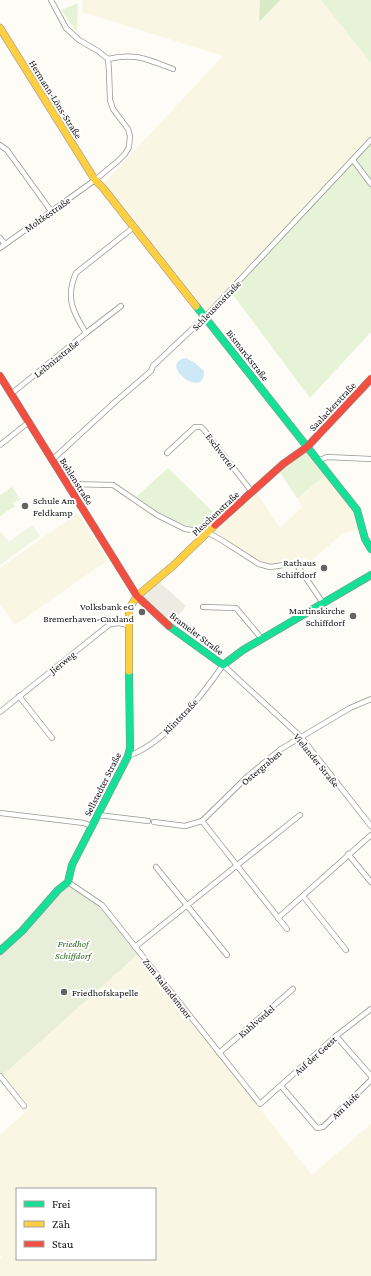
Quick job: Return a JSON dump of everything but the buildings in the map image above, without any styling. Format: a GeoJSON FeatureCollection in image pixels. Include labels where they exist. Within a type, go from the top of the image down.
{"type":"FeatureCollection","features":[{"type":"Feature","properties":{"kind":"street"},"geometry":{"type":"LineString","coordinates":[[51,0],[66,28],[79,40],[98,51],[108,59],[128,55],[143,58],[173,69]]}},
{"type":"Feature","properties":{"kind":"street","name":"Hermann-Löns-Straße"},"geometry":{"type":"LineString","coordinates":[[0,28],[95,180]]}},
{"type":"Feature","properties":{"kind":"street","name":"Moltkestraße"},"geometry":{"type":"LineString","coordinates":[[0,248],[95,180],[125,154],[130,140],[128,129],[113,109],[110,100],[108,59]]}},
{"type":"Feature","properties":{"kind":"street","name":"Schleusenstraße"},"geometry":{"type":"LineString","coordinates":[[52,460],[114,402],[120,399],[151,371],[153,366],[205,317],[371,140]]}},
{"type":"Feature","properties":{"kind":"street"},"geometry":{"type":"LineString","coordinates":[[0,145],[7,150],[51,211]]}},
{"type":"Feature","properties":{"kind":"street"},"geometry":{"type":"LineString","coordinates":[[352,160],[371,184]]}},
{"type":"Feature","properties":{"kind":"street","name":"Bismarckstraße"},"geometry":{"type":"LineString","coordinates":[[95,180],[134,227],[357,510],[365,539],[371,549]]}},
{"type":"Feature","properties":{"kind":"street","name":"Leibnizstraße"},"geometry":{"type":"LineString","coordinates":[[11,394],[86,333],[76,317],[70,298],[71,285],[76,274],[134,227]]}},
{"type":"Feature","properties":{"kind":"street"},"geometry":{"type":"LineString","coordinates":[[0,238],[5,244]]}},
{"type":"Feature","properties":{"kind":"street"},"geometry":{"type":"LineString","coordinates":[[86,333],[122,306]]}},
{"type":"Feature","properties":{"kind":"street","name":"Bohlenstraße"},"geometry":{"type":"LineString","coordinates":[[0,376],[137,596]]}},
{"type":"Feature","properties":{"kind":"street","name":"Saalackerstraße"},"geometry":{"type":"LineString","coordinates":[[307,447],[371,379]]}},
{"type":"Feature","properties":{"kind":"street"},"geometry":{"type":"LineString","coordinates":[[0,445],[29,422]]}},
{"type":"Feature","properties":{"kind":"street","name":"Eschvortel"},"geometry":{"type":"LineString","coordinates":[[167,453],[195,428],[201,427],[206,430],[252,492]]}},
{"type":"Feature","properties":{"kind":"street","name":"Pleschenstraße"},"geometry":{"type":"LineString","coordinates":[[137,596],[174,565],[207,532],[283,464],[307,447]]}},
{"type":"Feature","properties":{"kind":"street"},"geometry":{"type":"LineString","coordinates":[[318,461],[327,457],[371,459]]}},
{"type":"Feature","properties":{"kind":"street"},"geometry":{"type":"LineString","coordinates":[[67,484],[104,483],[113,485],[157,515],[185,528],[207,532],[259,564],[270,567],[297,564],[323,604]]}},
{"type":"Feature","properties":{"kind":"street","name":"Brameler Straße"},"geometry":{"type":"LineString","coordinates":[[137,596],[169,626],[223,665],[243,650],[371,575]]}},
{"type":"Feature","properties":{"kind":"street","name":"Sellstedter Straße"},"geometry":{"type":"LineString","coordinates":[[68,882],[72,865],[128,756],[130,748],[128,624],[129,609],[137,596]]}},
{"type":"Feature","properties":{"kind":"street"},"geometry":{"type":"LineString","coordinates":[[203,608],[236,608],[262,639]]}},
{"type":"Feature","properties":{"kind":"street","name":"Jierweg"},"geometry":{"type":"LineString","coordinates":[[0,712],[110,624],[128,624]]}},
{"type":"Feature","properties":{"kind":"street","name":"Vielander Straße"},"geometry":{"type":"LineString","coordinates":[[223,665],[301,737],[371,826]]}},
{"type":"Feature","properties":{"kind":"street","name":"Klintstraße"},"geometry":{"type":"LineString","coordinates":[[128,756],[138,752],[170,727],[213,681],[223,665]]}},
{"type":"Feature","properties":{"kind":"street"},"geometry":{"type":"LineString","coordinates":[[19,696],[52,738]]}},
{"type":"Feature","properties":{"kind":"street","name":"Ostergraben"},"geometry":{"type":"LineString","coordinates":[[202,821],[248,776],[281,749],[350,708],[371,699]]}},
{"type":"Feature","properties":{"kind":"street"},"geometry":{"type":"LineString","coordinates":[[0,813],[84,823],[91,826]]}},
{"type":"Feature","properties":{"kind":"street"},"geometry":{"type":"LineString","coordinates":[[98,815],[148,822]]}},
{"type":"Feature","properties":{"kind":"street"},"geometry":{"type":"LineString","coordinates":[[135,947],[300,815]]}},
{"type":"Feature","properties":{"kind":"street"},"geometry":{"type":"LineString","coordinates":[[154,822],[185,826],[202,821],[288,929]]}},
{"type":"Feature","properties":{"kind":"street"},"geometry":{"type":"LineString","coordinates":[[278,918],[371,835]]}},
{"type":"Feature","properties":{"kind":"street"},"geometry":{"type":"LineString","coordinates":[[348,854],[371,882]]}},
{"type":"Feature","properties":{"kind":"street"},"geometry":{"type":"LineString","coordinates":[[156,867],[227,955]]}},
{"type":"Feature","properties":{"kind":"street"},"geometry":{"type":"LineString","coordinates":[[0,951],[22,931],[58,890],[68,882]]}},
{"type":"Feature","properties":{"kind":"street","name":"Zum Ralandsmoor"},"geometry":{"type":"LineString","coordinates":[[68,882],[102,904],[260,1104]]}},
{"type":"Feature","properties":{"kind":"street"},"geometry":{"type":"LineString","coordinates":[[303,896],[346,950]]}},
{"type":"Feature","properties":{"kind":"street","name":"Kuhlvordel"},"geometry":{"type":"LineString","coordinates":[[219,1053],[293,988]]}},
{"type":"Feature","properties":{"kind":"street","name":"Auf der Geest"},"geometry":{"type":"LineString","coordinates":[[260,1104],[336,1036],[371,1008]]}},
{"type":"Feature","properties":{"kind":"street","name":"Am Hofe"},"geometry":{"type":"LineString","coordinates":[[280,1086],[317,1128],[323,1127],[371,1080],[371,1076],[336,1036]]}},
{"type":"Feature","properties":{"kind":"street"},"geometry":{"type":"LineString","coordinates":[[0,1076],[24,1106]]}},
{"type":"Feature","properties":{"kind":"shaded area"},"geometry":{"type":"Polygon","coordinates":[[[83,0],[321,0],[371,63],[371,136],[204,313],[103,184],[223,56],[82,12],[83,0]]]}},
{"type":"Feature","properties":{"kind":"shaded area"},"geometry":{"type":"Polygon","coordinates":[[[326,475],[356,511],[360,530],[343,533],[311,561],[302,558],[272,565],[260,562],[212,531],[256,492],[280,528],[302,507],[297,498],[326,475]]]}},
{"type":"Feature","properties":{"kind":"shaded area"},"geometry":{"type":"Polygon","coordinates":[[[78,513],[108,560],[15,625],[0,604],[0,568],[78,513]]]}},
{"type":"Feature","properties":{"kind":"shaded area"},"geometry":{"type":"Polygon","coordinates":[[[157,580],[186,606],[169,626],[137,596],[157,580]]]}},
{"type":"Feature","properties":{"kind":"shaded area"},"geometry":{"type":"Polygon","coordinates":[[[138,954],[312,1175],[371,1124],[371,1276],[0,1276],[0,1259],[2,1257],[0,1255],[0,1135],[30,1108],[3,1075],[138,954]]]}},
{"type":"Feature","properties":{"kind":"green space"},"geometry":{"type":"Polygon","coordinates":[[[260,0],[280,0],[259,22],[260,0]]]}},
{"type":"Feature","properties":{"kind":"green space"},"geometry":{"type":"Polygon","coordinates":[[[321,0],[371,0],[371,63],[321,0]]]}},
{"type":"Feature","properties":{"kind":"green space"},"geometry":{"type":"Polygon","coordinates":[[[78,3],[77,32],[61,10],[78,3]]]}},
{"type":"Feature","properties":{"kind":"green space"},"geometry":{"type":"Polygon","coordinates":[[[371,136],[371,332],[310,398],[228,288],[371,136]]]}},
{"type":"Feature","properties":{"kind":"green space"},"geometry":{"type":"Polygon","coordinates":[[[306,450],[326,475],[297,498],[279,471],[306,450]]]}},
{"type":"Feature","properties":{"kind":"green space"},"geometry":{"type":"Polygon","coordinates":[[[168,468],[213,512],[200,529],[174,520],[136,497],[168,468]]]}},
{"type":"Feature","properties":{"kind":"green space"},"geometry":{"type":"Polygon","coordinates":[[[12,487],[20,499],[13,503],[15,506],[0,516],[0,495],[12,487]]]}},
{"type":"Feature","properties":{"kind":"green space"},"geometry":{"type":"Polygon","coordinates":[[[32,525],[40,536],[0,565],[0,531],[9,542],[32,525]]]}},
{"type":"Feature","properties":{"kind":"green space","name":"Friedhof Schiffdorf"},"geometry":{"type":"Polygon","coordinates":[[[68,886],[96,902],[138,954],[3,1075],[0,1072],[0,954],[61,891],[68,886]]]}},
{"type":"Feature","properties":{"kind":"water"},"geometry":{"type":"Polygon","coordinates":[[[186,358],[195,363],[204,371],[202,380],[197,383],[191,382],[184,378],[176,366],[178,361],[186,358]]]}},
{"type":"Feature","properties":{"kind":"traffic: fast"},"geometry":{"type":"LineString","coordinates":[[196,306],[357,510],[365,539],[371,549]]}},
{"type":"Feature","properties":{"kind":"traffic: fast"},"geometry":{"type":"LineString","coordinates":[[169,626],[223,665],[243,650],[371,575]]}},
{"type":"Feature","properties":{"kind":"traffic: fast"},"geometry":{"type":"LineString","coordinates":[[0,951],[22,931],[58,890],[68,882],[72,865],[128,756],[130,748],[129,671]]}},
{"type":"Feature","properties":{"kind":"traffic: slow"},"geometry":{"type":"LineString","coordinates":[[0,28],[95,180],[103,188],[196,306]]}},
{"type":"Feature","properties":{"kind":"traffic: slow"},"geometry":{"type":"LineString","coordinates":[[129,671],[129,609],[137,596],[174,565],[215,525]]}},
{"type":"Feature","properties":{"kind":"traffic: jam"},"geometry":{"type":"LineString","coordinates":[[0,376],[137,596],[169,626]]}},
{"type":"Feature","properties":{"kind":"traffic: jam"},"geometry":{"type":"LineString","coordinates":[[215,525],[283,464],[307,447],[371,379]]}},
{"type":"Feature","properties":{"kind":"place","name":"Schule Am Feldkamp"},"geometry":{"type":"Point","coordinates":[25,506]}},
{"type":"Feature","properties":{"kind":"place","name":"Rathaus Schiffdorf"},"geometry":{"type":"Point","coordinates":[324,568]}},
{"type":"Feature","properties":{"kind":"place","name":"Volksbank eG Bremerhaven-Cuxland"},"geometry":{"type":"Point","coordinates":[142,612]}},
{"type":"Feature","properties":{"kind":"place","name":"Martinskirche Schiffdorf"},"geometry":{"type":"Point","coordinates":[353,616]}},
{"type":"Feature","properties":{"kind":"place","name":"Friedhofskapelle"},"geometry":{"type":"Point","coordinates":[64,992]}}]}
